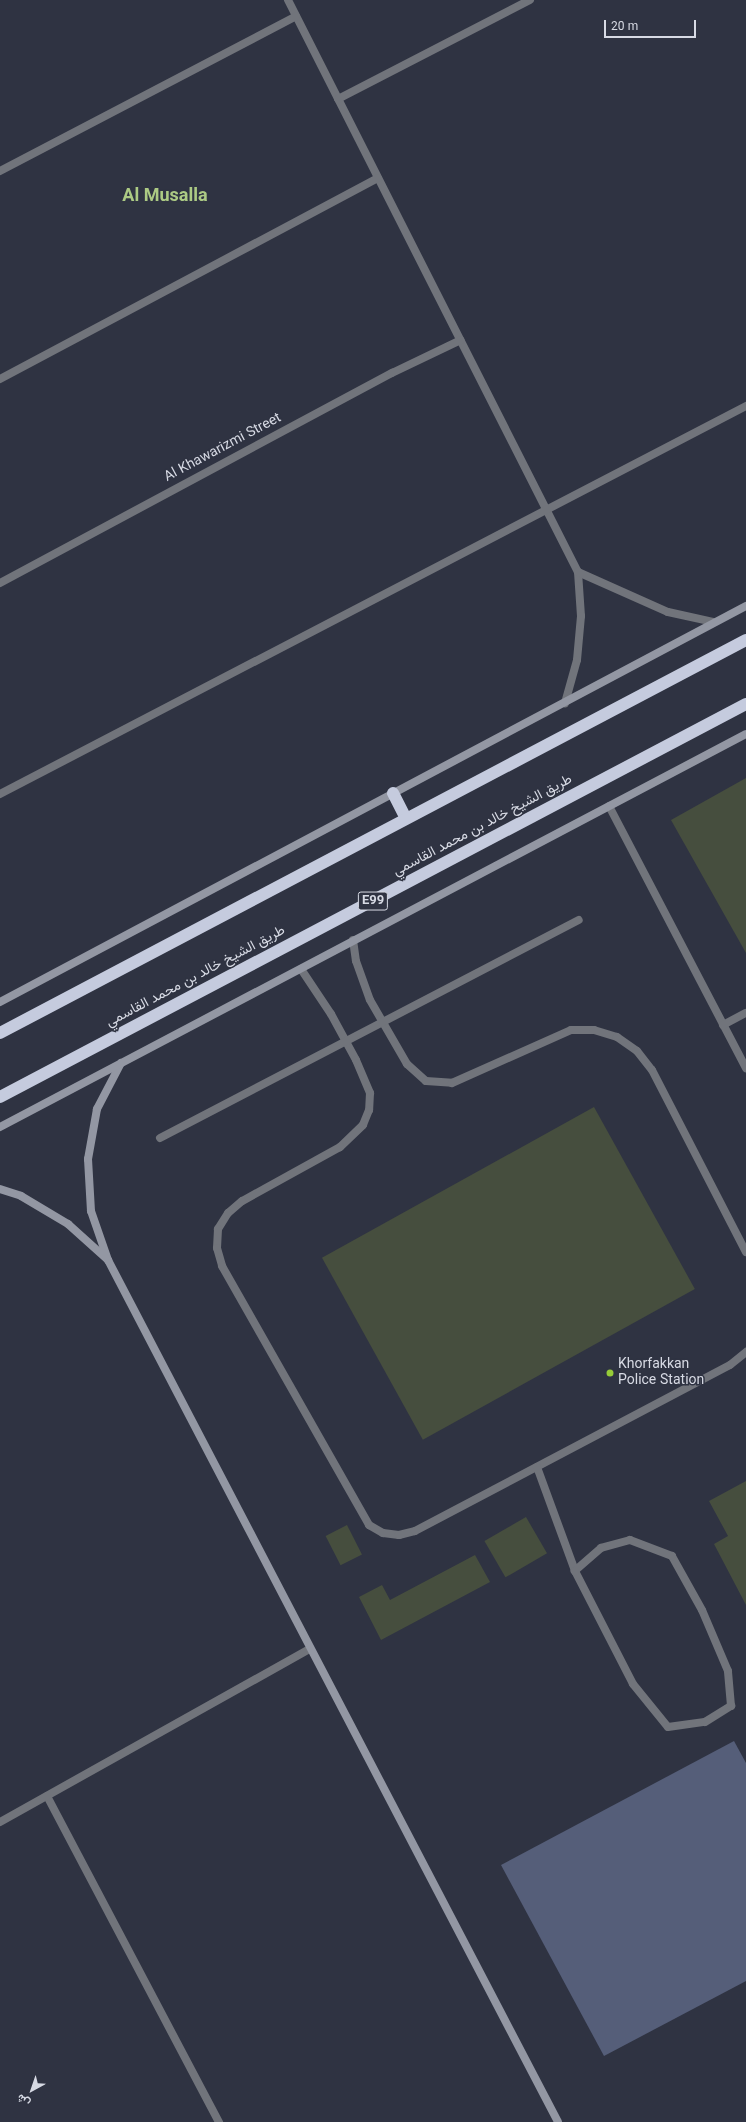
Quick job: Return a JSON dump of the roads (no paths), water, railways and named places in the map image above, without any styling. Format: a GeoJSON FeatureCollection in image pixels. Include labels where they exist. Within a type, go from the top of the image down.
{"type":"FeatureCollection","features":[{"type":"Feature","properties":{"kind":"highway"},"geometry":{"type":"LineString","coordinates":[[0,1033],[746,640]]}},
{"type":"Feature","properties":{"kind":"highway","name":"طريق الشيخ خالد بن محمد القاسمي"},"geometry":{"type":"LineString","coordinates":[[0,1097],[746,704]]}},
{"type":"Feature","properties":{"kind":"highway"},"geometry":{"type":"LineString","coordinates":[[393,793],[406,818]]}},
{"type":"Feature","properties":{"kind":"street"},"geometry":{"type":"LineString","coordinates":[[288,0],[578,572],[581,616],[577,660],[565,703]]}},
{"type":"Feature","properties":{"kind":"street"},"geometry":{"type":"LineString","coordinates":[[338,99],[530,0]]}},
{"type":"Feature","properties":{"kind":"street"},"geometry":{"type":"LineString","coordinates":[[0,171],[296,16]]}},
{"type":"Feature","properties":{"kind":"street"},"geometry":{"type":"LineString","coordinates":[[0,379],[378,178]]}},
{"type":"Feature","properties":{"kind":"street","name":"Al Khawarizmi Street"},"geometry":{"type":"LineString","coordinates":[[0,583],[392,373],[461,340]]}},
{"type":"Feature","properties":{"kind":"street"},"geometry":{"type":"LineString","coordinates":[[0,794],[547,511],[746,406]]}},
{"type":"Feature","properties":{"kind":"street"},"geometry":{"type":"LineString","coordinates":[[578,572],[668,612],[713,622]]}},
{"type":"Feature","properties":{"kind":"street"},"geometry":{"type":"LineString","coordinates":[[0,1002],[565,703],[713,622],[746,606]]}},
{"type":"Feature","properties":{"kind":"street"},"geometry":{"type":"LineString","coordinates":[[0,1127],[746,734]]}},
{"type":"Feature","properties":{"kind":"street"},"geometry":{"type":"LineString","coordinates":[[609,806],[746,1068]]}},
{"type":"Feature","properties":{"kind":"street"},"geometry":{"type":"LineString","coordinates":[[160,1138],[579,920]]}},
{"type":"Feature","properties":{"kind":"street"},"geometry":{"type":"LineString","coordinates":[[353,940],[362,981],[382,1023],[415,1073],[439,1084],[452,1083],[571,1030],[594,1030],[617,1037],[637,1051],[652,1070],[746,1252]]}},
{"type":"Feature","properties":{"kind":"street"},"geometry":{"type":"LineString","coordinates":[[301,969],[346,1041],[370,1093],[363,1125],[340,1147],[242,1201],[228,1213],[218,1230],[217,1248],[222,1266],[369,1525],[383,1533],[399,1535],[415,1531],[730,1365],[746,1352]]}},
{"type":"Feature","properties":{"kind":"street"},"geometry":{"type":"LineString","coordinates":[[723,1025],[746,1013]]}},
{"type":"Feature","properties":{"kind":"street"},"geometry":{"type":"LineString","coordinates":[[121,1063],[97,1109],[88,1159],[92,1211],[108,1260],[558,2122]]}},
{"type":"Feature","properties":{"kind":"street"},"geometry":{"type":"LineString","coordinates":[[0,1189],[21,1196],[68,1224],[108,1260]]}},
{"type":"Feature","properties":{"kind":"street"},"geometry":{"type":"LineString","coordinates":[[537,1467],[575,1571],[633,1684],[668,1727],[705,1722],[731,1706],[728,1671],[702,1610],[672,1556],[630,1540],[601,1548],[575,1571]]}},
{"type":"Feature","properties":{"kind":"street"},"geometry":{"type":"LineString","coordinates":[[0,1822],[310,1649]]}},
{"type":"Feature","properties":{"kind":"street"},"geometry":{"type":"LineString","coordinates":[[47,1796],[218,2122]]}},
{"type":"Feature","properties":{"kind":"place","name":"Khorfakkan Police Station"},"geometry":{"type":"Point","coordinates":[610,1373]}},
{"type":"Feature","properties":{"kind":"district","name":"Al Musalla"},"geometry":{"type":"Point","coordinates":[165,197]}}]}
